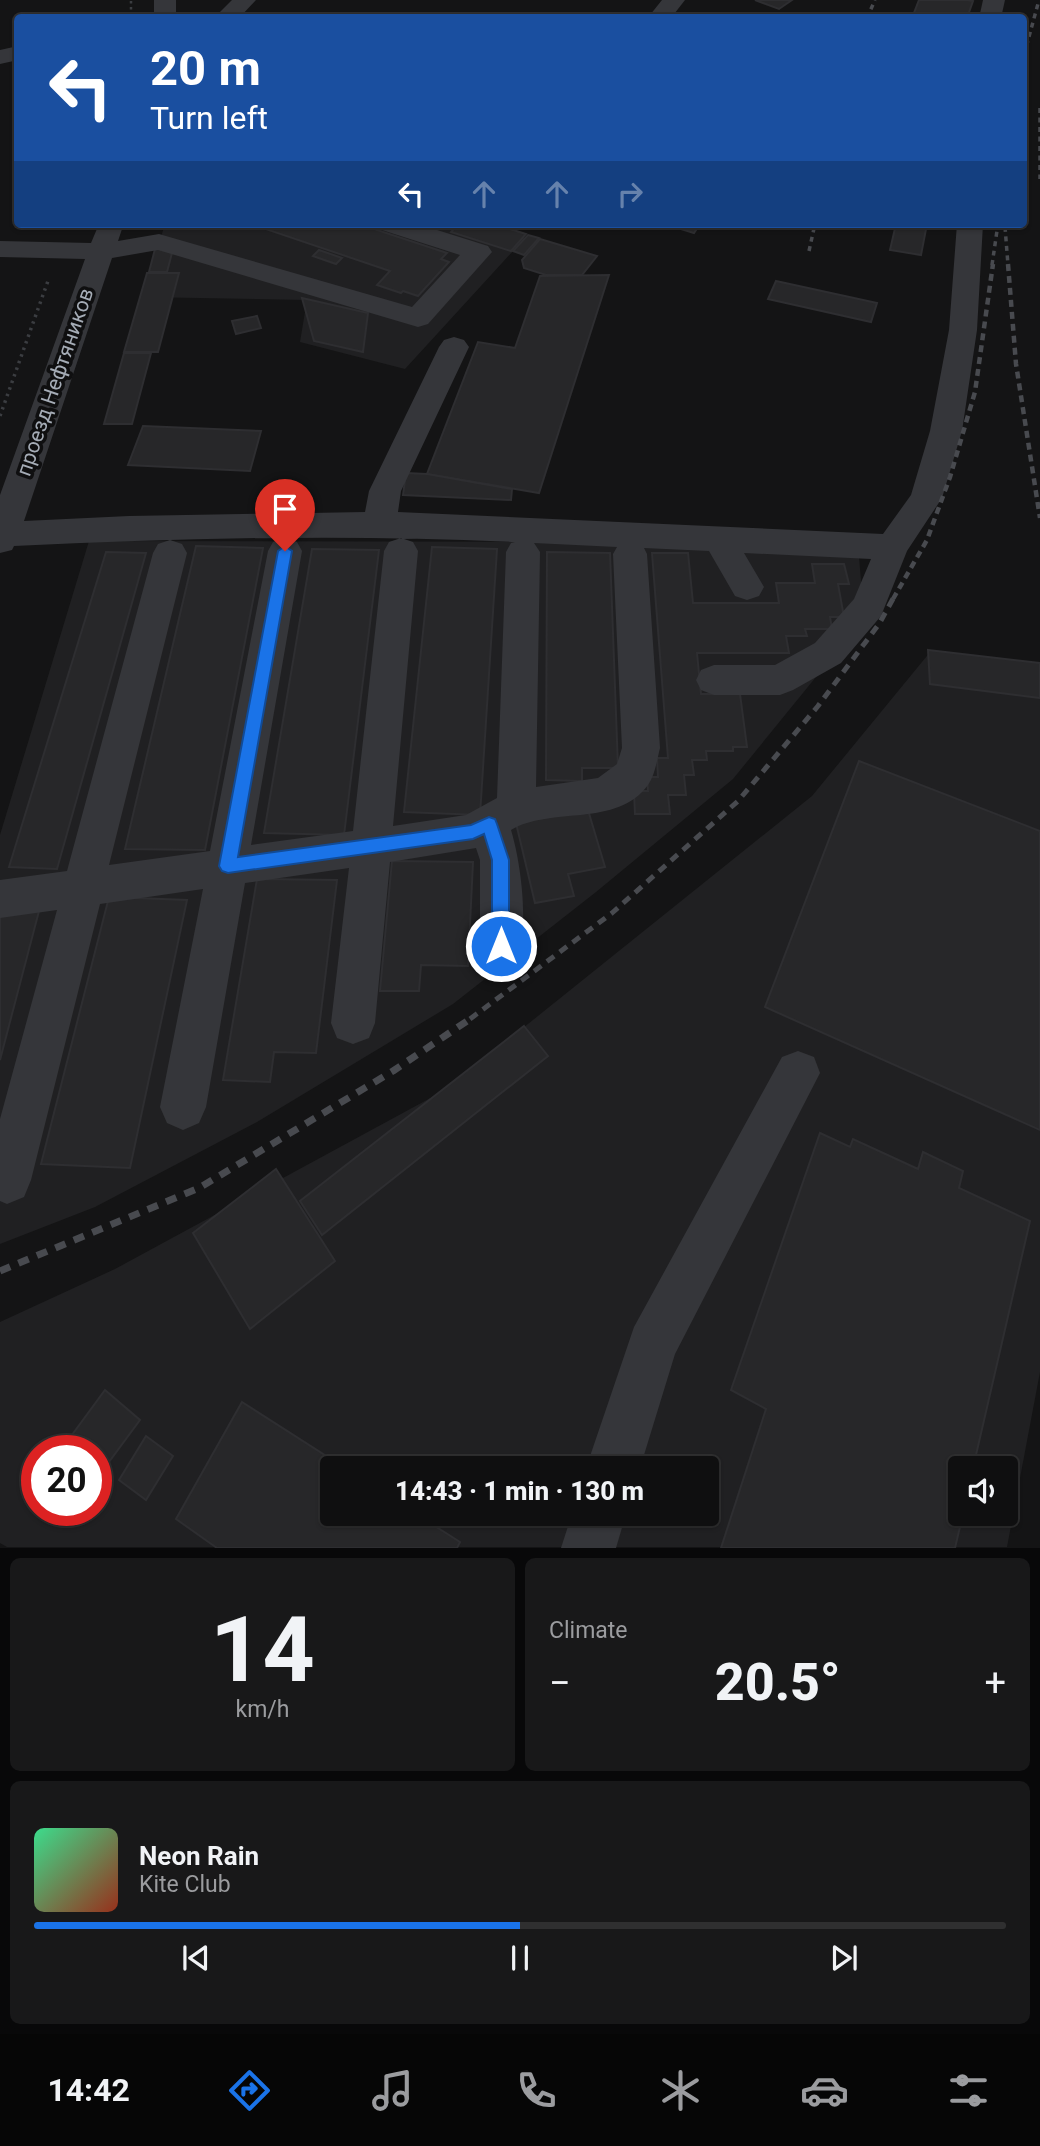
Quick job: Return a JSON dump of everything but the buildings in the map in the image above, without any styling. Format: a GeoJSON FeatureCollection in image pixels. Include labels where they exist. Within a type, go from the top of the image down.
{"type":"FeatureCollection","features":[{"type":"Feature","properties":{"kind":"street","name":"проезд Нефтяников"},"geometry":{"type":"LineString","coordinates":[[1,537],[110,228]]}},
{"type":"Feature","properties":{"kind":"street"},"geometry":{"type":"LineString","coordinates":[[0,249],[101,252],[159,242],[418,318],[478,252],[403,228]]}},
{"type":"Feature","properties":{"kind":"street"},"geometry":{"type":"LineString","coordinates":[[714,680],[779,680],[828,653],[869,606],[892,547],[926,498],[946,431],[963,330],[970,228]]}},
{"type":"Feature","properties":{"kind":"street"},"geometry":{"type":"LineString","coordinates":[[353,1023],[371,847],[391,538],[385,491],[454,347]]}},
{"type":"Feature","properties":{"kind":"street"},"geometry":{"type":"LineString","coordinates":[[1,537],[130,528],[391,538],[719,539],[892,547]]}},
{"type":"Feature","properties":{"kind":"street"},"geometry":{"type":"LineString","coordinates":[[719,539],[747,587]]}},
{"type":"Feature","properties":{"kind":"street"},"geometry":{"type":"LineString","coordinates":[[183,1107],[285,551]]}},
{"type":"Feature","properties":{"kind":"street"},"geometry":{"type":"LineString","coordinates":[[501,946],[502,815],[523,552]]}},
{"type":"Feature","properties":{"kind":"street"},"geometry":{"type":"LineString","coordinates":[[7,1180],[170,553]]}},
{"type":"Feature","properties":{"kind":"street"},"geometry":{"type":"LineString","coordinates":[[0,899],[473,832],[502,815],[607,794],[634,774],[641,748],[630,554]]}},
{"type":"Feature","properties":{"kind":"street"},"geometry":{"type":"LineString","coordinates":[[617,1456],[652,1345],[798,1073]]}},
{"type":"Feature","properties":{"kind":"street"},"geometry":{"type":"LineString","coordinates":[[588,1548],[595,1526]]}},
{"type":"Feature","properties":{"kind":"path"},"geometry":{"type":"LineString","coordinates":[[0,416],[60,249]]}},
{"type":"Feature","properties":{"kind":"shaded area"},"geometry":{"type":"Polygon","coordinates":[[[164,228],[494,228],[525,238],[405,369],[300,342],[307,300],[142,297],[164,228]]]}},
{"type":"Feature","properties":{"kind":"shaded area"},"geometry":{"type":"Polygon","coordinates":[[[89,541],[642,542],[859,557],[864,618],[733,779],[596,892],[453,1004],[257,1122],[95,1207],[0,1244],[0,835],[89,541]]]}},
{"type":"Feature","properties":{"kind":"shaded area"},"geometry":{"type":"Polygon","coordinates":[[[931,651],[1040,665],[1040,1372],[1018,1489],[1018,1456],[948,1456],[948,1526],[1011,1526],[1007,1547],[7,1547],[0,1543],[0,1322],[115,1269],[447,1089],[812,796],[931,651]]]}},
{"type":"Feature","properties":{"kind":"railway"},"geometry":{"type":"LineString","coordinates":[[869,14],[875,0]]}},
{"type":"Feature","properties":{"kind":"railway"},"geometry":{"type":"LineString","coordinates":[[1027,44],[1039,0]]}},
{"type":"Feature","properties":{"kind":"railway"},"geometry":{"type":"LineString","coordinates":[[1040,108],[1040,179]]}},
{"type":"Feature","properties":{"kind":"railway"},"geometry":{"type":"LineString","coordinates":[[809,251],[814,228]]}},
{"type":"Feature","properties":{"kind":"railway"},"geometry":{"type":"LineString","coordinates":[[992,265],[997,228]]}},
{"type":"Feature","properties":{"kind":"railway"},"geometry":{"type":"LineString","coordinates":[[1005,228],[1008,265]]}},
{"type":"Feature","properties":{"kind":"railway"},"geometry":{"type":"LineString","coordinates":[[893,599],[927,540],[950,477],[975,392],[993,264]]}},
{"type":"Feature","properties":{"kind":"railway"},"geometry":{"type":"LineString","coordinates":[[1008,264],[1016,364],[1040,518]]}},
{"type":"Feature","properties":{"kind":"railway"},"geometry":{"type":"LineString","coordinates":[[470,1019],[612,913],[738,801],[818,706],[879,624],[894,597]]}},
{"type":"Feature","properties":{"kind":"railway"},"geometry":{"type":"LineString","coordinates":[[0,1271],[199,1188],[393,1071],[473,1017]]}},
{"type":"Feature","properties":{"kind":"route"},"geometry":{"type":"LineString","coordinates":[[285,551],[228,866],[473,832],[489,824],[500,860],[501,946]]}}]}
